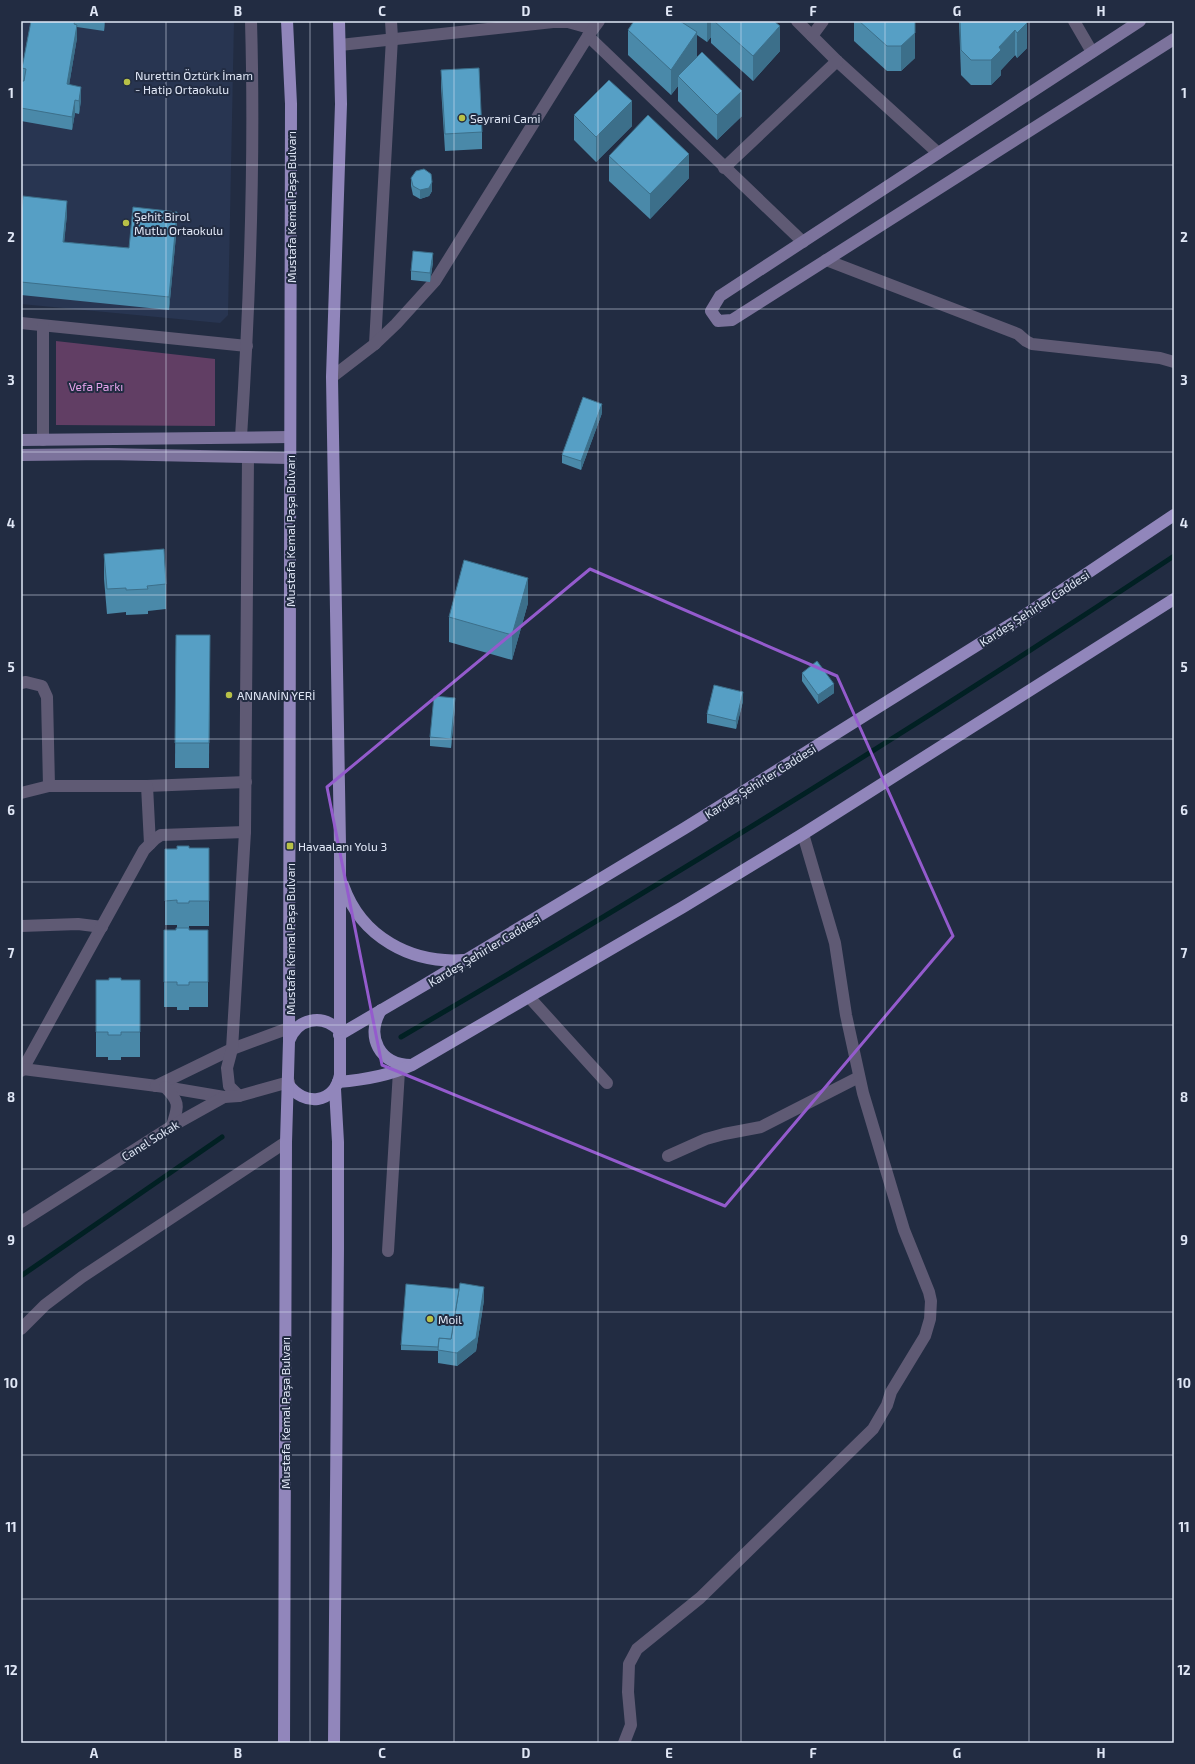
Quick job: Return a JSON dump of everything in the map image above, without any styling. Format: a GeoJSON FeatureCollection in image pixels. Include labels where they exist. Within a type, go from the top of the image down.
{"type":"FeatureCollection","features":[{"type":"Feature","properties":{"kind":"main road","name":"Mustafa Kemal Paşa Bulvarı"},"geometry":{"type":"LineString","coordinates":[[287,21],[291,104],[289,458],[289,1041]]}},
{"type":"Feature","properties":{"kind":"main road"},"geometry":{"type":"LineString","coordinates":[[334,1743],[338,1248],[337,1085],[339,1032],[340,879],[332,377],[341,104],[339,21]]}},
{"type":"Feature","properties":{"kind":"main road","name":"Kardeş Şehirler Caddesi"},"geometry":{"type":"LineString","coordinates":[[339,1032],[382,1010],[467,960],[685,828],[999,631],[1174,515]]}},
{"type":"Feature","properties":{"kind":"main road"},"geometry":{"type":"LineString","coordinates":[[339,1032],[328,1023],[312,1020],[300,1025],[291,1035],[289,1041],[288,1083],[297,1094],[310,1099],[324,1098],[337,1085],[365,1080],[399,1071],[412,1065],[683,907],[803,834],[1174,599]]}},
{"type":"Feature","properties":{"kind":"main road"},"geometry":{"type":"LineString","coordinates":[[340,879],[352,905],[360,917],[380,937],[392,945],[420,957],[436,960],[467,960]]}},
{"type":"Feature","properties":{"kind":"main road"},"geometry":{"type":"LineString","coordinates":[[382,1010],[377,1017],[374,1033],[379,1048],[389,1059],[404,1065],[412,1065]]}},
{"type":"Feature","properties":{"kind":"main road","name":"Mustafa Kemal Paşa Bulvarı"},"geometry":{"type":"LineString","coordinates":[[284,1743],[286,1142],[288,1083]]}},
{"type":"Feature","properties":{"kind":"street"},"geometry":{"type":"LineString","coordinates":[[241,437],[250,270],[252,102],[251,21]]}},
{"type":"Feature","properties":{"kind":"street"},"geometry":{"type":"LineString","coordinates":[[375,344],[392,38],[391,21]]}},
{"type":"Feature","properties":{"kind":"street"},"geometry":{"type":"LineString","coordinates":[[797,21],[837,61],[938,153]]}},
{"type":"Feature","properties":{"kind":"street"},"geometry":{"type":"LineString","coordinates":[[812,36],[823,21]]}},
{"type":"Feature","properties":{"kind":"street"},"geometry":{"type":"LineString","coordinates":[[1074,21],[1092,52]]}},
{"type":"Feature","properties":{"kind":"street"},"geometry":{"type":"LineString","coordinates":[[1140,21],[720,296],[711,311],[718,321],[732,320],[1174,39]]}},
{"type":"Feature","properties":{"kind":"street"},"geometry":{"type":"LineString","coordinates":[[340,45],[392,38],[553,22],[568,22],[593,28],[724,168],[803,242]]}},
{"type":"Feature","properties":{"kind":"street"},"geometry":{"type":"LineString","coordinates":[[332,377],[375,344],[396,324],[435,281],[593,28]]}},
{"type":"Feature","properties":{"kind":"street"},"geometry":{"type":"LineString","coordinates":[[724,168],[837,61]]}},
{"type":"Feature","properties":{"kind":"street"},"geometry":{"type":"LineString","coordinates":[[826,260],[1018,334],[1032,344],[1160,358],[1174,362]]}},
{"type":"Feature","properties":{"kind":"street"},"geometry":{"type":"LineString","coordinates":[[21,324],[247,346]]}},
{"type":"Feature","properties":{"kind":"street"},"geometry":{"type":"LineString","coordinates":[[43,326],[43,440]]}},
{"type":"Feature","properties":{"kind":"street"},"geometry":{"type":"LineString","coordinates":[[21,440],[290,437]]}},
{"type":"Feature","properties":{"kind":"street"},"geometry":{"type":"LineString","coordinates":[[21,455],[108,454],[289,458]]}},
{"type":"Feature","properties":{"kind":"street"},"geometry":{"type":"LineString","coordinates":[[239,1096],[229,1086],[227,1068],[232,1049],[245,832],[248,457]]}},
{"type":"Feature","properties":{"kind":"street"},"geometry":{"type":"LineString","coordinates":[[21,683],[26,682],[42,686],[47,697],[49,786]]}},
{"type":"Feature","properties":{"kind":"street"},"geometry":{"type":"LineString","coordinates":[[21,793],[49,786],[147,786],[246,782]]}},
{"type":"Feature","properties":{"kind":"street"},"geometry":{"type":"LineString","coordinates":[[147,786],[150,844]]}},
{"type":"Feature","properties":{"kind":"street"},"geometry":{"type":"LineString","coordinates":[[224,1097],[161,1087],[22,1070],[144,850],[161,835],[245,832]]}},
{"type":"Feature","properties":{"kind":"street"},"geometry":{"type":"LineString","coordinates":[[624,1743],[631,1724],[628,1692],[629,1664],[637,1650],[700,1598],[864,1438],[880,1418],[891,1392],[929,1327],[931,1310],[929,1292],[904,1230],[860,1077],[846,1015],[835,943],[803,834]]}},
{"type":"Feature","properties":{"kind":"street"},"geometry":{"type":"LineString","coordinates":[[21,926],[78,924],[102,927]]}},
{"type":"Feature","properties":{"kind":"street"},"geometry":{"type":"LineString","coordinates":[[529,997],[607,1082]]}},
{"type":"Feature","properties":{"kind":"street"},"geometry":{"type":"LineString","coordinates":[[161,1087],[232,1049],[289,1028]]}},
{"type":"Feature","properties":{"kind":"street"},"geometry":{"type":"LineString","coordinates":[[388,1251],[399,1071]]}},
{"type":"Feature","properties":{"kind":"street"},"geometry":{"type":"LineString","coordinates":[[668,1156],[706,1139],[736,1131],[761,1127],[860,1077]]}},
{"type":"Feature","properties":{"kind":"street","name":"Canel Sokak"},"geometry":{"type":"LineString","coordinates":[[21,1222],[172,1126],[224,1097],[239,1096],[288,1083]]}},
{"type":"Feature","properties":{"kind":"street"},"geometry":{"type":"LineString","coordinates":[[161,1087],[175,1097],[177,1110],[172,1126]]}},
{"type":"Feature","properties":{"kind":"street"},"geometry":{"type":"LineString","coordinates":[[21,1329],[45,1305],[82,1277],[286,1142]]}},
{"type":"Feature","properties":{"kind":"highlighted area"},"geometry":{"type":"Polygon","coordinates":[[[590,569],[837,676],[953,936],[725,1206],[382,1065],[327,787],[590,569]]]}},
{"type":"Feature","properties":{"kind":"shaded area"},"geometry":{"type":"Polygon","coordinates":[[[21,21],[234,21],[228,315],[220,323],[21,304],[21,21]]]}},
{"type":"Feature","properties":{"kind":"green space","name":"Vefa Parkı"},"geometry":{"type":"Polygon","coordinates":[[[56,341],[215,359],[215,426],[56,425],[56,341]]]}},
{"type":"Feature","properties":{"kind":"building"},"geometry":{"type":"Polygon","coordinates":[[[31,21],[75,21],[74,24],[77,25],[67,84],[81,87],[79,101],[75,100],[72,117],[21,108],[21,81],[24,81],[26,69],[22,68],[31,21]]]}},
{"type":"Feature","properties":{"kind":"building"},"geometry":{"type":"Polygon","coordinates":[[[634,21],[680,21],[697,32],[671,70],[628,30],[634,21]]]}},
{"type":"Feature","properties":{"kind":"building"},"geometry":{"type":"Polygon","coordinates":[[[714,21],[774,21],[780,26],[753,56],[714,21]]]}},
{"type":"Feature","properties":{"kind":"building"},"geometry":{"type":"Polygon","coordinates":[[[859,21],[915,21],[915,33],[901,46],[887,46],[859,21]]]}},
{"type":"Feature","properties":{"kind":"building"},"geometry":{"type":"Polygon","coordinates":[[[960,21],[1027,21],[1027,23],[1017,33],[1015,30],[999,47],[1001,50],[991,60],[971,60],[961,50],[960,21]]]}},
{"type":"Feature","properties":{"kind":"building"},"geometry":{"type":"Polygon","coordinates":[[[702,52],[742,91],[717,115],[678,76],[702,52]]]}},
{"type":"Feature","properties":{"kind":"building","name":"Seyrani Cami"},"geometry":{"type":"Polygon","coordinates":[[[479,68],[482,132],[445,134],[441,70],[479,68]]]}},
{"type":"Feature","properties":{"kind":"building"},"geometry":{"type":"Polygon","coordinates":[[[609,80],[632,101],[596,137],[574,115],[609,80]]]}},
{"type":"Feature","properties":{"kind":"building"},"geometry":{"type":"Polygon","coordinates":[[[648,115],[689,154],[650,194],[609,156],[648,115]]]}},
{"type":"Feature","properties":{"kind":"building"},"geometry":{"type":"Polygon","coordinates":[[[424,169],[431,174],[432,182],[429,188],[420,190],[413,186],[411,178],[416,171],[424,169]]]}},
{"type":"Feature","properties":{"kind":"building"},"geometry":{"type":"Polygon","coordinates":[[[23,196],[67,201],[63,242],[129,248],[133,207],[177,212],[169,297],[21,282],[21,213],[23,196]]]}},
{"type":"Feature","properties":{"kind":"building"},"geometry":{"type":"Polygon","coordinates":[[[413,251],[433,253],[430,273],[411,271],[413,251]]]}},
{"type":"Feature","properties":{"kind":"building"},"geometry":{"type":"Polygon","coordinates":[[[583,397],[602,404],[581,461],[562,455],[583,397]]]}},
{"type":"Feature","properties":{"kind":"building"},"geometry":{"type":"Polygon","coordinates":[[[164,549],[166,584],[147,586],[148,589],[107,589],[104,554],[164,549]]]}},
{"type":"Feature","properties":{"kind":"building"},"geometry":{"type":"Polygon","coordinates":[[[464,560],[528,578],[512,635],[449,617],[464,560]]]}},
{"type":"Feature","properties":{"kind":"building"},"geometry":{"type":"Polygon","coordinates":[[[176,635],[210,635],[209,743],[175,743],[176,635]]]}},
{"type":"Feature","properties":{"kind":"building"},"geometry":{"type":"Polygon","coordinates":[[[817,661],[834,684],[818,695],[802,673],[817,661]]]}},
{"type":"Feature","properties":{"kind":"building"},"geometry":{"type":"Polygon","coordinates":[[[714,685],[743,692],[736,721],[707,714],[714,685]]]}},
{"type":"Feature","properties":{"kind":"building"},"geometry":{"type":"Polygon","coordinates":[[[434,696],[455,698],[451,739],[430,737],[434,696]]]}},
{"type":"Feature","properties":{"kind":"building"},"geometry":{"type":"Polygon","coordinates":[[[177,846],[189,846],[189,848],[209,848],[209,901],[189,901],[189,903],[177,903],[177,900],[165,901],[165,849],[177,849],[177,846]]]}},
{"type":"Feature","properties":{"kind":"building"},"geometry":{"type":"Polygon","coordinates":[[[176,928],[208,930],[208,982],[189,982],[189,985],[177,985],[177,982],[164,982],[164,930],[176,930],[176,928]]]}},
{"type":"Feature","properties":{"kind":"building"},"geometry":{"type":"Polygon","coordinates":[[[109,978],[121,978],[121,980],[140,980],[140,1032],[121,1032],[121,1035],[108,1035],[108,1032],[96,1032],[96,980],[109,980],[109,978]]]}},
{"type":"Feature","properties":{"kind":"building"},"geometry":{"type":"Polygon","coordinates":[[[460,1283],[484,1287],[476,1338],[457,1353],[438,1350],[439,1338],[451,1339],[460,1283]]]}},
{"type":"Feature","properties":{"kind":"building"},"geometry":{"type":"Polygon","coordinates":[[[406,1284],[459,1289],[451,1339],[439,1338],[438,1347],[401,1345],[406,1284]]]}},
{"type":"Feature","properties":{"kind":"waterway"},"geometry":{"type":"LineString","coordinates":[[401,1037],[597,921],[791,802],[983,681],[1174,556]]}},
{"type":"Feature","properties":{"kind":"waterway"},"geometry":{"type":"LineString","coordinates":[[21,1276],[222,1137]]}},
{"type":"Feature","properties":{"kind":"place","name":"Nurettin Öztürk İmam - Hatip Ortaokulu"},"geometry":{"type":"Point","coordinates":[127,82]}},
{"type":"Feature","properties":{"kind":"place","name":"Seyrani Cami"},"geometry":{"type":"Point","coordinates":[462,118]}},
{"type":"Feature","properties":{"kind":"place","name":"Şehit Birol Mutlu Ortaokulu"},"geometry":{"type":"Point","coordinates":[126,223]}},
{"type":"Feature","properties":{"kind":"place","name":"ANNANİN YERİ"},"geometry":{"type":"Point","coordinates":[229,695]}},
{"type":"Feature","properties":{"kind":"place","name":"Havaalanı Yolu 3"},"geometry":{"type":"Point","coordinates":[290,846]}},
{"type":"Feature","properties":{"kind":"place","name":"Moil"},"geometry":{"type":"Point","coordinates":[430,1319]}}]}
